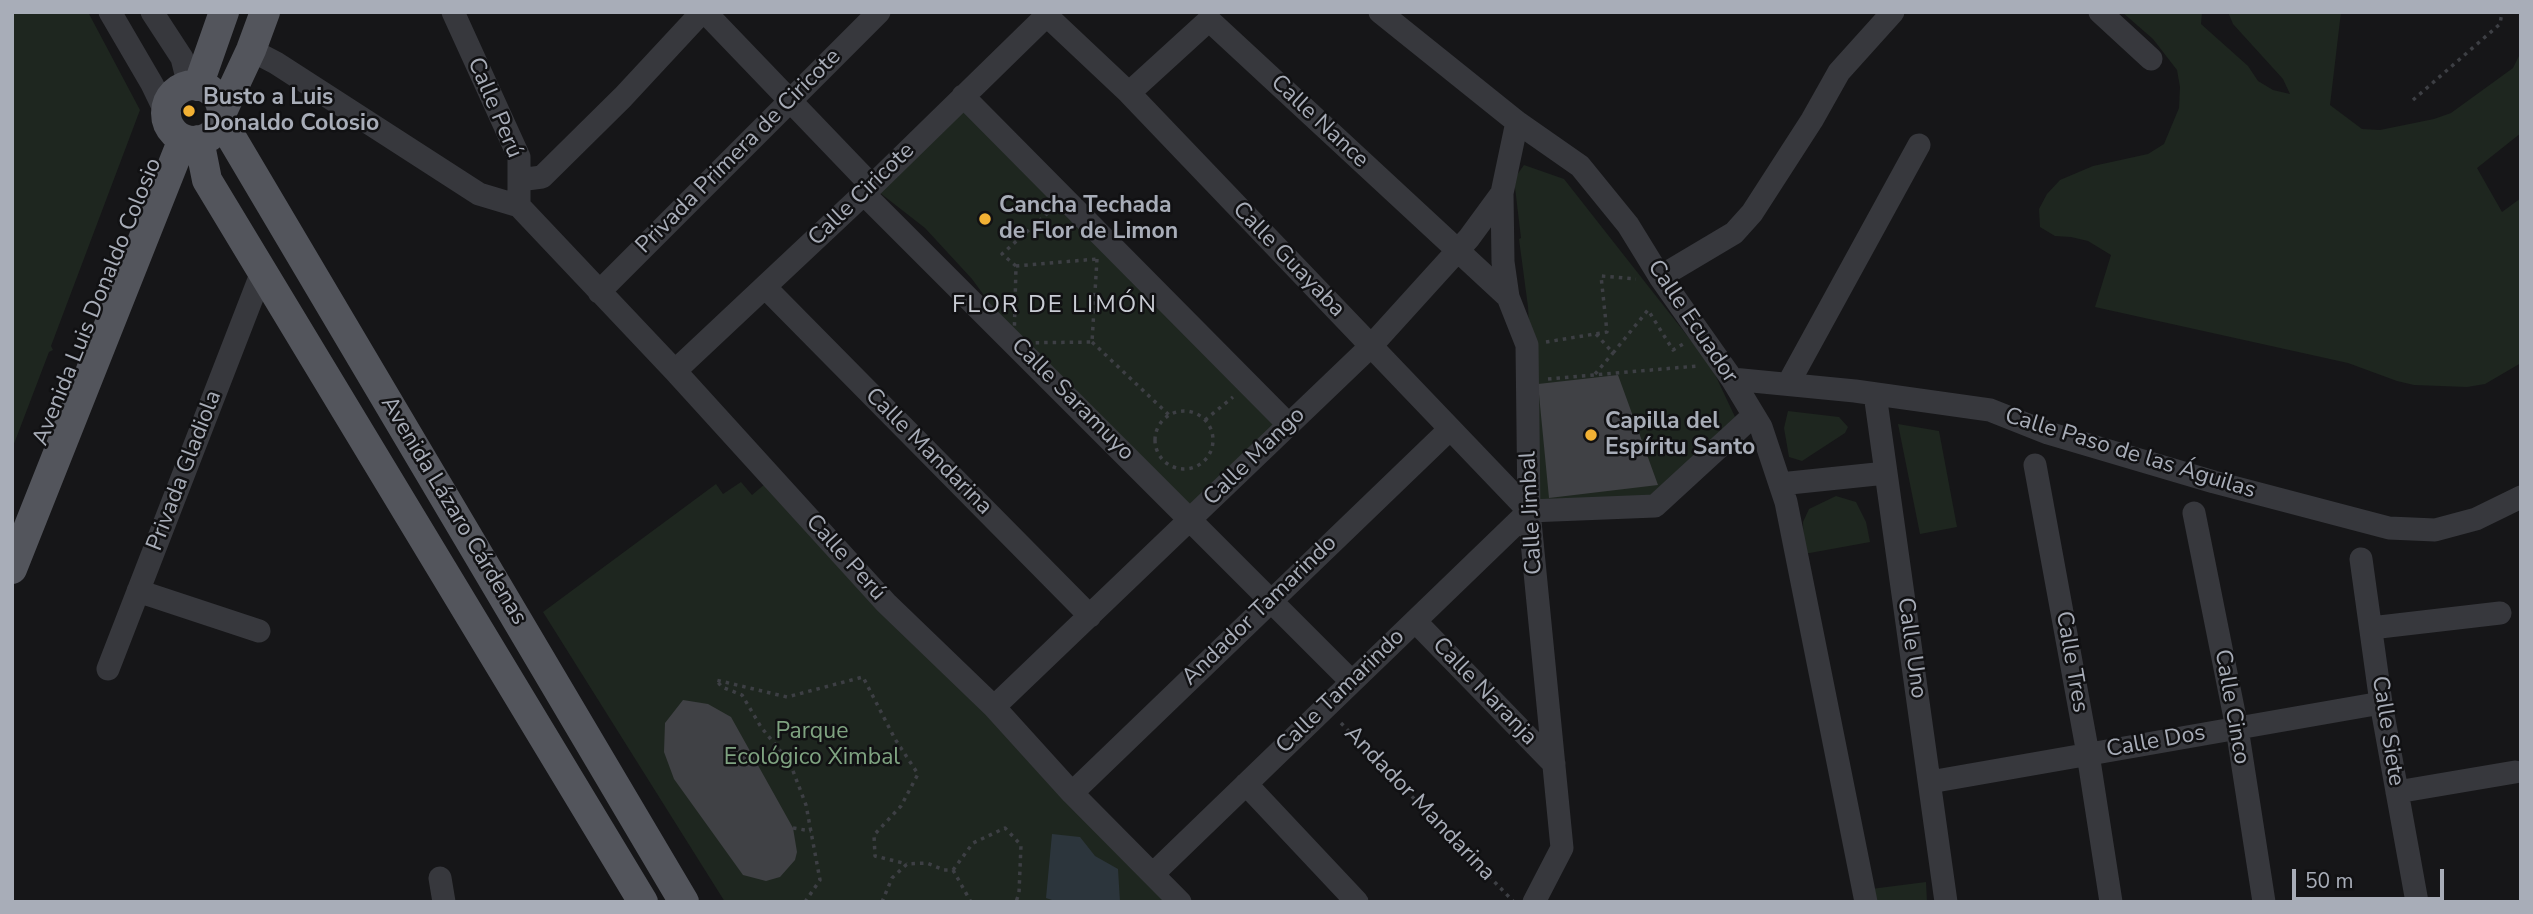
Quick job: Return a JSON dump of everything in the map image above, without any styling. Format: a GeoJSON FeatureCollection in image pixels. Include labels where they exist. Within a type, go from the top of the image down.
{"type":"FeatureCollection","features":[{"type":"Feature","properties":{"kind":"main road"},"geometry":{"type":"LineString","coordinates":[[193,125],[172,96],[193,86],[224,12]]}},
{"type":"Feature","properties":{"kind":"main road"},"geometry":{"type":"LineString","coordinates":[[193,125],[251,50],[265,12]]}},
{"type":"Feature","properties":{"kind":"main road"},"geometry":{"type":"LineString","coordinates":[[12,569],[193,125],[214,94],[193,86]]}},
{"type":"Feature","properties":{"kind":"main road","name":"Avenida Lázaro Cárdenas"},"geometry":{"type":"LineString","coordinates":[[193,125],[206,180],[643,902]]}},
{"type":"Feature","properties":{"kind":"main road","name":"Avenida Lázaro Cárdenas"},"geometry":{"type":"LineString","coordinates":[[193,125],[684,902]]}},
{"type":"Feature","properties":{"kind":"main road","name":"Avenida Luis Donaldo Colosio"},"geometry":{"type":"LineString","coordinates":[[12,520],[162,143],[193,125]]}},
{"type":"Feature","properties":{"kind":"street"},"geometry":{"type":"LineString","coordinates":[[110,12],[152,84],[193,125]]}},
{"type":"Feature","properties":{"kind":"street"},"geometry":{"type":"LineString","coordinates":[[152,12],[182,58],[193,86]]}},
{"type":"Feature","properties":{"kind":"street","name":"Calle Perú"},"geometry":{"type":"LineString","coordinates":[[453,12],[519,157],[519,206],[886,603],[994,707],[1072,793],[1181,902]]}},
{"type":"Feature","properties":{"kind":"street"},"geometry":{"type":"LineString","coordinates":[[519,180],[542,177],[704,12]]}},
{"type":"Feature","properties":{"kind":"street","name":"Calle Saramuyo"},"geometry":{"type":"LineString","coordinates":[[704,12],[1014,342],[1191,519]]}},
{"type":"Feature","properties":{"kind":"street","name":"Privada Primera de Ciricote"},"geometry":{"type":"LineString","coordinates":[[599,292],[879,12]]}},
{"type":"Feature","properties":{"kind":"street","name":"Calle Ecuador"},"geometry":{"type":"LineString","coordinates":[[1380,12],[1404,20],[1517,122],[1580,166],[1628,225],[1761,426],[1786,502],[1866,902]]}},
{"type":"Feature","properties":{"kind":"street"},"geometry":{"type":"LineString","coordinates":[[1660,277],[1734,233],[1752,213],[1839,72],[1893,12]]}},
{"type":"Feature","properties":{"kind":"street"},"geometry":{"type":"LineString","coordinates":[[2100,12],[2151,59]]}},
{"type":"Feature","properties":{"kind":"street","name":"Calle Guayaba"},"geometry":{"type":"LineString","coordinates":[[1045,14],[1129,93],[1529,511]]}},
{"type":"Feature","properties":{"kind":"street","name":"Calle Ciricote"},"geometry":{"type":"LineString","coordinates":[[674,371],[868,189],[1045,14]]}},
{"type":"Feature","properties":{"kind":"street","name":"Calle Nance"},"geometry":{"type":"LineString","coordinates":[[1129,93],[1209,20],[1508,297]]}},
{"type":"Feature","properties":{"kind":"street"},"geometry":{"type":"LineString","coordinates":[[251,50],[276,63],[479,194],[519,206]]}},
{"type":"Feature","properties":{"kind":"street"},"geometry":{"type":"LineString","coordinates":[[963,96],[1289,425]]}},
{"type":"Feature","properties":{"kind":"street","name":"Calle Jimbal"},"geometry":{"type":"LineString","coordinates":[[1517,122],[1502,193],[1503,262],[1508,297],[1527,345],[1529,511],[1562,848],[1534,902]]}},
{"type":"Feature","properties":{"kind":"street"},"geometry":{"type":"LineString","coordinates":[[1788,384],[1919,145]]}},
{"type":"Feature","properties":{"kind":"street","name":"Calle Mango"},"geometry":{"type":"LineString","coordinates":[[994,707],[1371,346],[1457,251],[1502,193]]}},
{"type":"Feature","properties":{"kind":"street","name":"Privada Gladiola"},"geometry":{"type":"LineString","coordinates":[[108,669],[262,272]]}},
{"type":"Feature","properties":{"kind":"street","name":"Calle Mandarina"},"geometry":{"type":"LineString","coordinates":[[765,287],[1090,616]]}},
{"type":"Feature","properties":{"kind":"street","name":"Calle Paso de las Águilas"},"geometry":{"type":"LineString","coordinates":[[1732,379],[1875,394],[1990,410],[2049,433],[2163,467],[2389,528],[2435,530],[2476,519],[2521,497]]}},
{"type":"Feature","properties":{"kind":"street","name":"Calle Uno"},"geometry":{"type":"LineString","coordinates":[[1875,394],[1946,902]]}},
{"type":"Feature","properties":{"kind":"street"},"geometry":{"type":"LineString","coordinates":[[1529,511],[1654,506],[1754,415]]}},
{"type":"Feature","properties":{"kind":"street","name":"Andador Tamarindo"},"geometry":{"type":"LineString","coordinates":[[1072,793],[1450,429]]}},
{"type":"Feature","properties":{"kind":"street","name":"Calle Tres"},"geometry":{"type":"LineString","coordinates":[[2035,465],[2088,754],[2110,902]]}},
{"type":"Feature","properties":{"kind":"street"},"geometry":{"type":"LineString","coordinates":[[1780,484],[1886,473]]}},
{"type":"Feature","properties":{"kind":"street","name":"Calle Tamarindo"},"geometry":{"type":"LineString","coordinates":[[1153,874],[1529,511]]}},
{"type":"Feature","properties":{"kind":"street","name":"Calle Cinco"},"geometry":{"type":"LineString","coordinates":[[2194,513],[2236,728],[2264,902]]}},
{"type":"Feature","properties":{"kind":"street"},"geometry":{"type":"LineString","coordinates":[[1191,519],[1351,681]]}},
{"type":"Feature","properties":{"kind":"street","name":"Calle Siete"},"geometry":{"type":"LineString","coordinates":[[2361,559],[2381,703],[2417,902]]}},
{"type":"Feature","properties":{"kind":"street"},"geometry":{"type":"LineString","coordinates":[[138,592],[259,631]]}},
{"type":"Feature","properties":{"kind":"street"},"geometry":{"type":"LineString","coordinates":[[2371,628],[2500,613]]}},
{"type":"Feature","properties":{"kind":"street","name":"Calle Naranja"},"geometry":{"type":"LineString","coordinates":[[1415,621],[1553,764]]}},
{"type":"Feature","properties":{"kind":"street","name":"Calle Dos"},"geometry":{"type":"LineString","coordinates":[[1930,782],[2381,703]]}},
{"type":"Feature","properties":{"kind":"street"},"geometry":{"type":"LineString","coordinates":[[2397,792],[2515,772]]}},
{"type":"Feature","properties":{"kind":"street"},"geometry":{"type":"LineString","coordinates":[[1246,784],[1357,902]]}},
{"type":"Feature","properties":{"kind":"street"},"geometry":{"type":"LineString","coordinates":[[440,878],[444,902]]}},
{"type":"Feature","properties":{"kind":"path"},"geometry":{"type":"LineString","coordinates":[[2413,100],[2501,24],[2502,12]]}},
{"type":"Feature","properties":{"kind":"path"},"geometry":{"type":"LineString","coordinates":[[1065,199],[1002,254],[1016,266],[1097,259],[1093,342]]}},
{"type":"Feature","properties":{"kind":"path"},"geometry":{"type":"LineString","coordinates":[[1016,266],[1014,342],[1093,342],[1169,415]]}},
{"type":"Feature","properties":{"kind":"path"},"geometry":{"type":"LineString","coordinates":[[1527,345],[1607,332],[1601,276],[1651,281],[1660,277]]}},
{"type":"Feature","properties":{"kind":"path"},"geometry":{"type":"LineString","coordinates":[[1593,375],[1648,310],[1673,350],[1689,340]]}},
{"type":"Feature","properties":{"kind":"path"},"geometry":{"type":"LineString","coordinates":[[1596,334],[1613,353]]}},
{"type":"Feature","properties":{"kind":"path"},"geometry":{"type":"LineString","coordinates":[[1528,381],[1702,365],[1698,357]]}},
{"type":"Feature","properties":{"kind":"path"},"geometry":{"type":"LineString","coordinates":[[1205,420],[1248,384]]}},
{"type":"Feature","properties":{"kind":"path"},"geometry":{"type":"LineString","coordinates":[[1188,411],[1205,420],[1210,428],[1212,447],[1202,463],[1183,470],[1165,463],[1155,448],[1156,429],[1169,415],[1188,411]]}},
{"type":"Feature","properties":{"kind":"path"},"geometry":{"type":"LineString","coordinates":[[805,902],[820,880],[806,805],[790,763],[761,727],[742,695],[722,687],[716,680],[787,698],[863,677],[895,739],[918,774],[901,806],[874,835],[875,856],[907,864],[927,863],[944,870],[953,870]]}},
{"type":"Feature","properties":{"kind":"path","name":"Andador Mandarina"},"geometry":{"type":"LineString","coordinates":[[1325,707],[1513,902]]}},
{"type":"Feature","properties":{"kind":"path"},"geometry":{"type":"LineString","coordinates":[[793,828],[811,831]]}},
{"type":"Feature","properties":{"kind":"path"},"geometry":{"type":"LineString","coordinates":[[953,870],[973,843],[1005,828],[1021,845],[1019,893],[1016,902]]}},
{"type":"Feature","properties":{"kind":"path"},"geometry":{"type":"LineString","coordinates":[[882,902],[892,878],[907,864]]}},
{"type":"Feature","properties":{"kind":"path"},"geometry":{"type":"LineString","coordinates":[[953,870],[971,902]]}},
{"type":"Feature","properties":{"kind":"green space"},"geometry":{"type":"Polygon","coordinates":[[[12,12],[88,12],[140,110],[51,346],[53,350],[49,352],[12,449],[12,12]]]}},
{"type":"Feature","properties":{"kind":"green space"},"geometry":{"type":"Polygon","coordinates":[[[2122,12],[2202,12],[2201,24],[2248,66],[2258,81],[2273,90],[2290,94],[2283,79],[2233,24],[2228,12],[2341,12],[2330,105],[2362,129],[2380,130],[2451,113],[2513,68],[2521,52],[2521,133],[2477,168],[2502,212],[2521,198],[2521,363],[2485,384],[2467,387],[2414,385],[2348,363],[2095,307],[2111,255],[2088,241],[2055,236],[2040,227],[2039,209],[2047,194],[2060,180],[2093,166],[2148,154],[2164,144],[2179,108],[2180,87],[2177,70],[2153,39],[2122,12]]]}},
{"type":"Feature","properties":{"kind":"green space"},"geometry":{"type":"Polygon","coordinates":[[[962,101],[1286,425],[1192,514],[1021,346],[972,279],[925,228],[875,189],[962,101]]]}},
{"type":"Feature","properties":{"kind":"green space"},"geometry":{"type":"Polygon","coordinates":[[[1524,165],[1564,179],[1711,366],[1736,419],[1650,496],[1532,506],[1532,380],[1528,307],[1514,179],[1524,165]]]}},
{"type":"Feature","properties":{"kind":"green space"},"geometry":{"type":"Polygon","coordinates":[[[1788,411],[1839,417],[1848,427],[1845,433],[1802,461],[1789,457],[1784,428],[1788,411]]]}},
{"type":"Feature","properties":{"kind":"green space"},"geometry":{"type":"Polygon","coordinates":[[[1898,424],[1939,431],[1957,527],[1920,534],[1898,424]]]}},
{"type":"Feature","properties":{"kind":"green space","name":"Parque Ecológico Ximbal"},"geometry":{"type":"Polygon","coordinates":[[[772,478],[1177,902],[725,902],[543,612],[716,484],[723,494],[741,482],[752,495],[772,478]]]}},
{"type":"Feature","properties":{"kind":"green space"},"geometry":{"type":"Polygon","coordinates":[[[1836,496],[1856,502],[1866,522],[1870,542],[1804,554],[1803,522],[1809,509],[1836,496]]]}},
{"type":"Feature","properties":{"kind":"green space"},"geometry":{"type":"Polygon","coordinates":[[[1926,882],[1927,902],[1872,902],[1871,889],[1926,882]]]}},
{"type":"Feature","properties":{"kind":"shaded area"},"geometry":{"type":"Polygon","coordinates":[[[1052,834],[1080,837],[1095,856],[1118,869],[1120,902],[1058,902],[1046,898],[1052,834]]]}},
{"type":"Feature","properties":{"kind":"building","name":"Capilla del Espíritu Santo"},"geometry":{"type":"Polygon","coordinates":[[[1618,375],[1658,485],[1549,498],[1538,384],[1618,375]]]}},
{"type":"Feature","properties":{"kind":"building"},"geometry":{"type":"Polygon","coordinates":[[[683,700],[708,704],[731,717],[793,828],[797,852],[795,860],[780,877],[766,881],[743,875],[674,779],[664,752],[665,723],[683,700]]]}},
{"type":"Feature","properties":{"kind":"place","name":"Busto a Luis Donaldo Colosio"},"geometry":{"type":"Point","coordinates":[189,111]}},
{"type":"Feature","properties":{"kind":"place","name":"Cancha Techada de Flor de Limon"},"geometry":{"type":"Point","coordinates":[985,219]}},
{"type":"Feature","properties":{"kind":"place","name":"Capilla del Espíritu Santo"},"geometry":{"type":"Point","coordinates":[1591,435]}},
{"type":"Feature","properties":{"kind":"district","name":"FLOR DE LIMÓN"},"geometry":{"type":"Point","coordinates":[1055,306]}}]}
